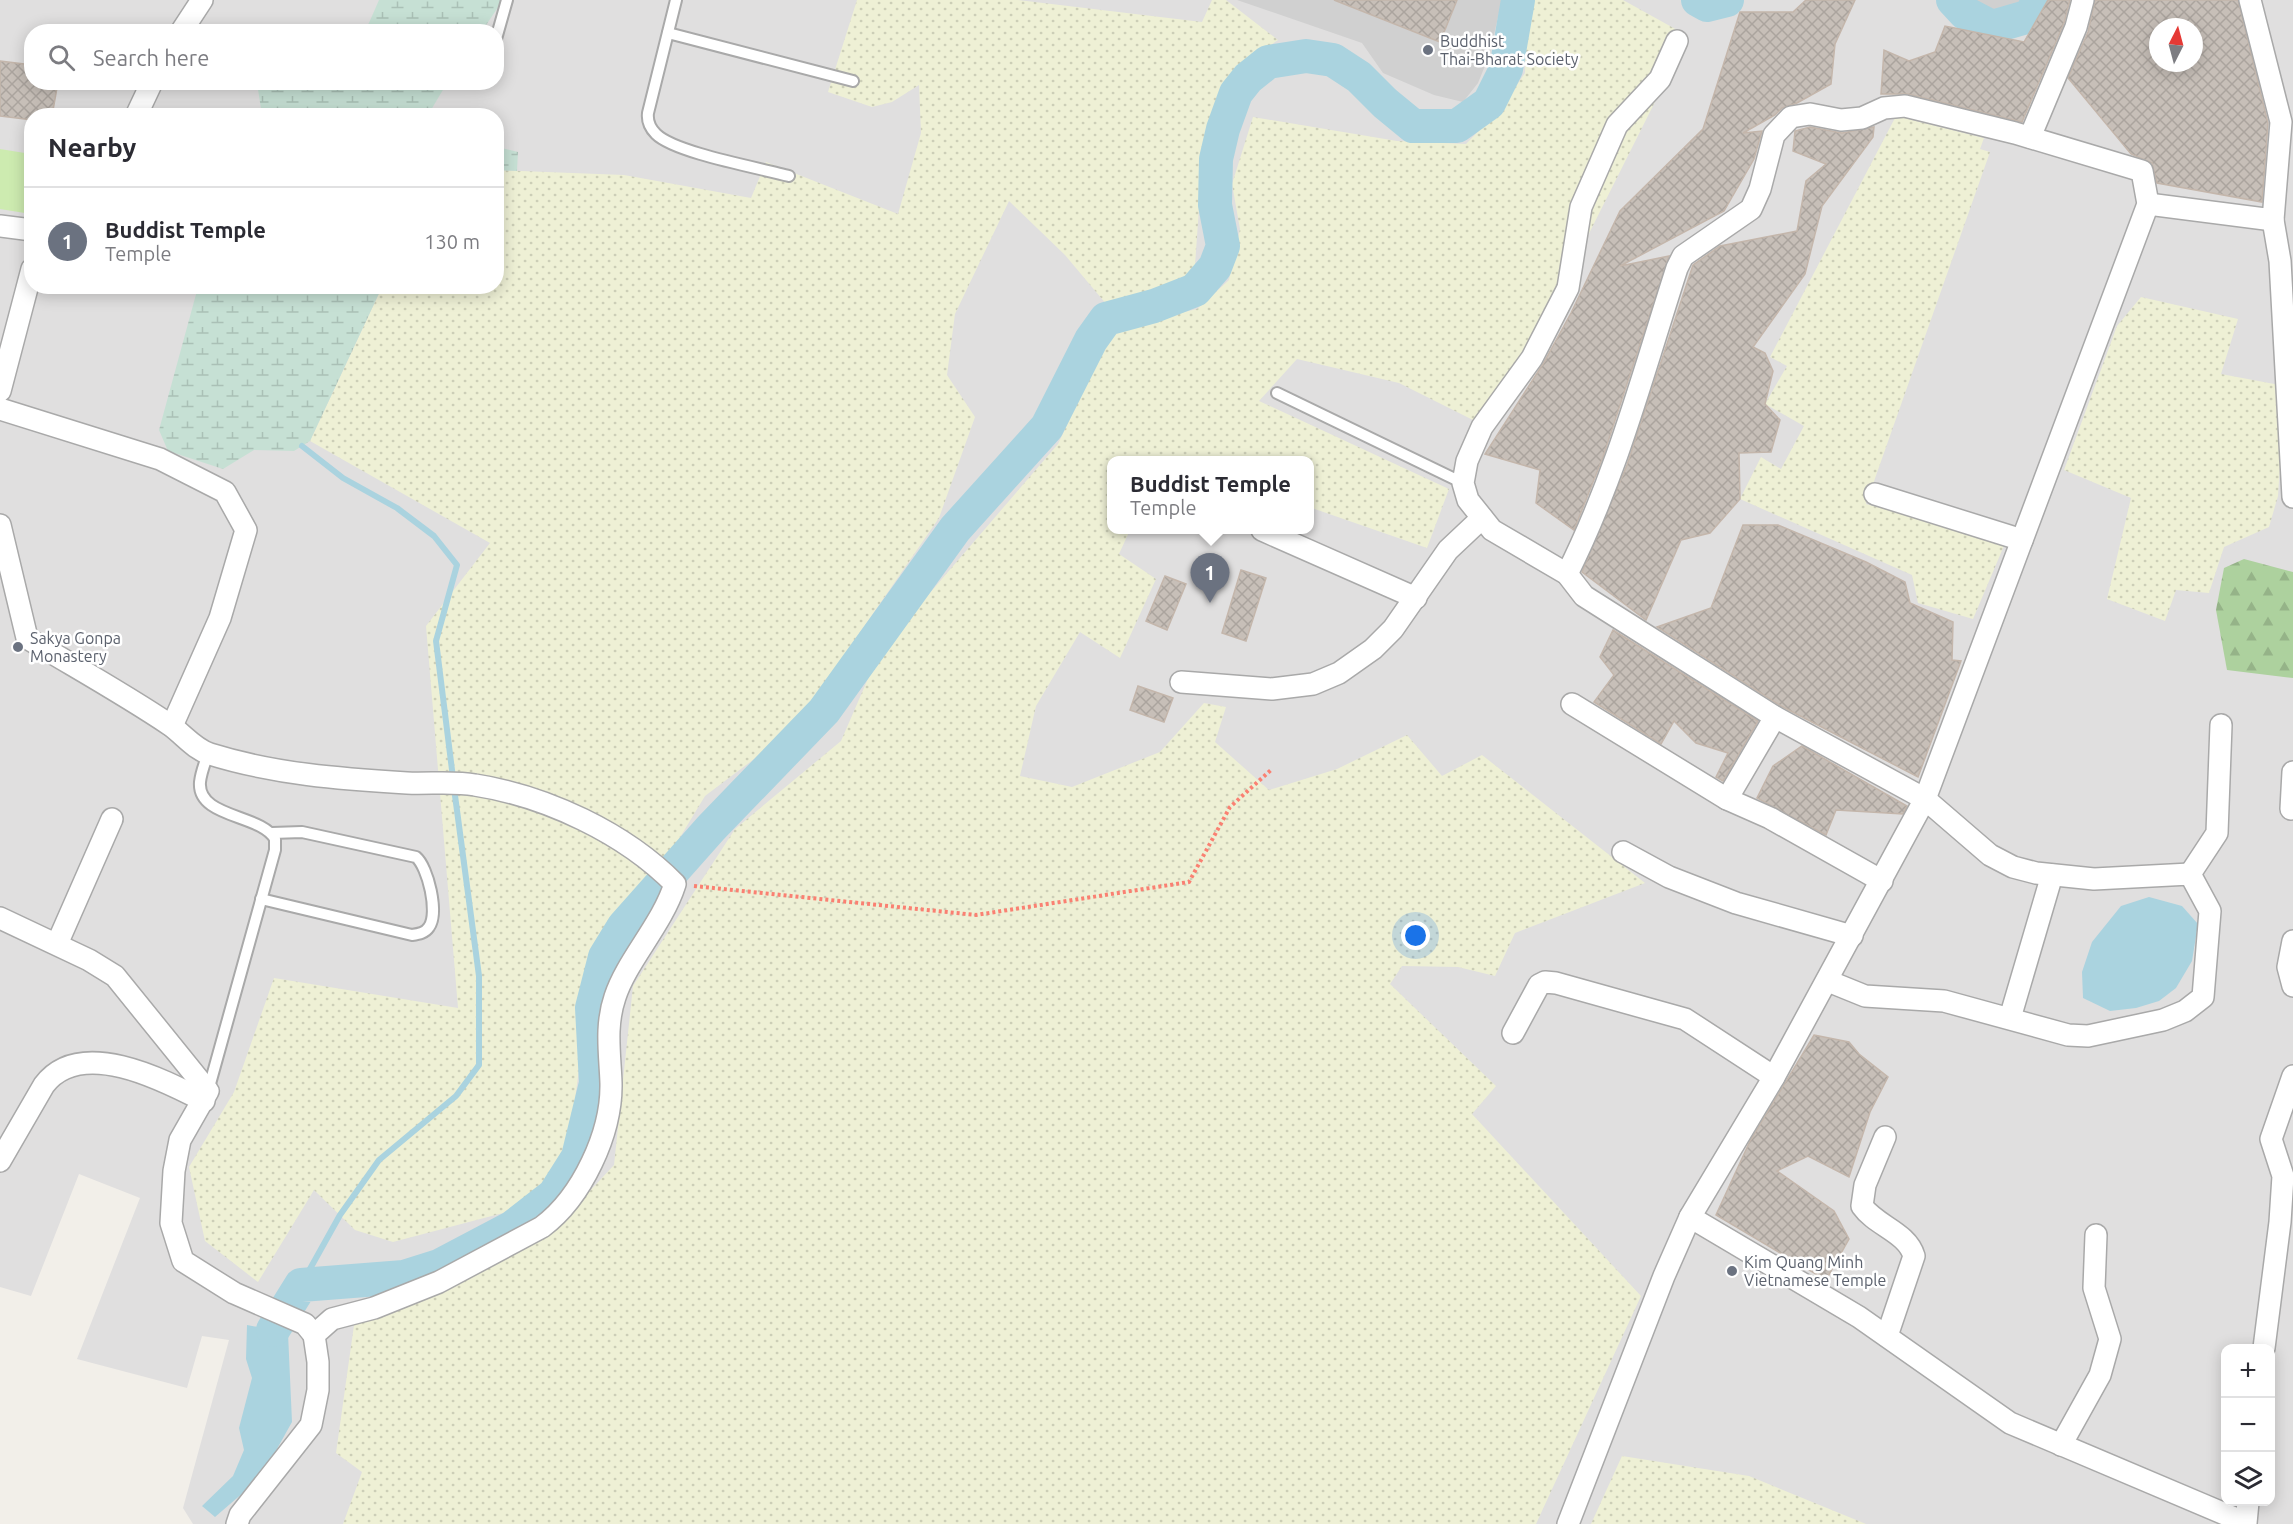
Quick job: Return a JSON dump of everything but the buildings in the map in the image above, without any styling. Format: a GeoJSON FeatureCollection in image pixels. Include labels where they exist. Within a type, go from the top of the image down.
{"type":"FeatureCollection","features":[{"type":"Feature","properties":{"kind":"street"},"geometry":{"type":"LineString","coordinates":[[186,24],[202,0]]}},
{"type":"Feature","properties":{"kind":"street"},"geometry":{"type":"LineString","coordinates":[[2030,137],[2076,27],[2083,0]]}},
{"type":"Feature","properties":{"kind":"street"},"geometry":{"type":"LineString","coordinates":[[2250,0],[2281,122],[2273,220],[2280,261],[2293,497]]}},
{"type":"Feature","properties":{"kind":"street"},"geometry":{"type":"LineString","coordinates":[[1677,41],[1660,79],[1617,125],[1581,207],[1568,288],[1532,358],[1482,427],[1467,461],[1463,483],[1468,500],[1492,530],[1567,574],[1584,596],[1775,717],[1925,799],[1990,855],[2013,867],[2052,875],[2094,879],[2190,874]]}},
{"type":"Feature","properties":{"kind":"street"},"geometry":{"type":"LineString","coordinates":[[140,108],[148,90]]}},
{"type":"Feature","properties":{"kind":"street"},"geometry":{"type":"LineString","coordinates":[[1567,574],[1593,521],[1615,466],[1677,267],[1683,256],[1751,209],[1760,189],[1774,135],[1791,117],[1810,114],[1841,120],[1862,118],[1884,108],[1905,106],[2030,137],[2142,171],[2148,204],[1925,799],[1828,981],[1774,1077],[1690,1217],[1664,1276],[1568,1524]]}},
{"type":"Feature","properties":{"kind":"street"},"geometry":{"type":"LineString","coordinates":[[2148,204],[2273,220]]}},
{"type":"Feature","properties":{"kind":"street"},"geometry":{"type":"LineString","coordinates":[[0,226],[24,229]]}},
{"type":"Feature","properties":{"kind":"street"},"geometry":{"type":"LineString","coordinates":[[0,391],[25,294]]}},
{"type":"Feature","properties":{"kind":"street"},"geometry":{"type":"LineString","coordinates":[[0,409],[160,459],[225,492],[246,530],[220,618],[172,726]]}},
{"type":"Feature","properties":{"kind":"street"},"geometry":{"type":"LineString","coordinates":[[1875,494],[2022,540]]}},
{"type":"Feature","properties":{"kind":"street"},"geometry":{"type":"LineString","coordinates":[[1181,682],[1272,689],[1313,684],[1339,673],[1373,649],[1394,629],[1448,550],[1482,518]]}},
{"type":"Feature","properties":{"kind":"street"},"geometry":{"type":"LineString","coordinates":[[0,525],[27,638],[172,726],[208,754],[327,778],[472,784],[538,799],[627,844],[656,864],[675,884],[648,940],[615,996],[608,1038],[610,1106],[600,1148],[552,1220],[439,1282],[374,1308],[332,1319],[314,1335]]}},
{"type":"Feature","properties":{"kind":"street"},"geometry":{"type":"LineString","coordinates":[[1271,534],[1416,598]]}},
{"type":"Feature","properties":{"kind":"street"},"geometry":{"type":"LineString","coordinates":[[1572,704],[1727,799],[1780,823],[1882,881]]}},
{"type":"Feature","properties":{"kind":"street"},"geometry":{"type":"LineString","coordinates":[[1727,799],[1775,717]]}},
{"type":"Feature","properties":{"kind":"street"},"geometry":{"type":"LineString","coordinates":[[2190,874],[2217,832],[2221,725]]}},
{"type":"Feature","properties":{"kind":"street"},"geometry":{"type":"LineString","coordinates":[[2291,809],[2293,772]]}},
{"type":"Feature","properties":{"kind":"street"},"geometry":{"type":"LineString","coordinates":[[57,945],[112,819]]}},
{"type":"Feature","properties":{"kind":"street"},"geometry":{"type":"LineString","coordinates":[[1623,852],[1669,877],[1736,903],[1852,936]]}},
{"type":"Feature","properties":{"kind":"street"},"geometry":{"type":"LineString","coordinates":[[1828,981],[1865,996],[1944,1001],[2068,1035],[2105,1034],[2163,1020],[2185,1011],[2203,998],[2210,911],[2190,874]]}},
{"type":"Feature","properties":{"kind":"street"},"geometry":{"type":"LineString","coordinates":[[2010,1018],[2052,875]]}},
{"type":"Feature","properties":{"kind":"street"},"geometry":{"type":"LineString","coordinates":[[0,918],[116,976],[206,1096]]}},
{"type":"Feature","properties":{"kind":"street"},"geometry":{"type":"LineString","coordinates":[[2293,941],[2288,967],[2293,986]]}},
{"type":"Feature","properties":{"kind":"street"},"geometry":{"type":"LineString","coordinates":[[1513,1033],[1539,985],[1545,982],[1556,983],[1685,1019],[1774,1077]]}},
{"type":"Feature","properties":{"kind":"street"},"geometry":{"type":"LineString","coordinates":[[0,1161],[44,1085],[51,1076],[70,1065],[88,1064],[144,1071],[206,1096]]}},
{"type":"Feature","properties":{"kind":"street"},"geometry":{"type":"LineString","coordinates":[[2265,1344],[2280,1222],[2283,1176],[2271,1139],[2293,1076]]}},
{"type":"Feature","properties":{"kind":"street"},"geometry":{"type":"LineString","coordinates":[[206,1096],[180,1140],[174,1171],[171,1223],[183,1261],[234,1293],[305,1324],[314,1335],[318,1362],[318,1390],[311,1425],[240,1515],[237,1524]]}},
{"type":"Feature","properties":{"kind":"street"},"geometry":{"type":"LineString","coordinates":[[1885,1137],[1865,1185],[1862,1206],[1869,1216],[1911,1246],[1914,1256],[1887,1336]]}},
{"type":"Feature","properties":{"kind":"street"},"geometry":{"type":"LineString","coordinates":[[1690,1217],[1859,1317],[2010,1423],[2246,1524],[2248,1506]]}},
{"type":"Feature","properties":{"kind":"street"},"geometry":{"type":"LineString","coordinates":[[2061,1444],[2100,1375],[2110,1339],[2094,1288],[2096,1235]]}},
{"type":"Feature","properties":{"kind":"lane"},"geometry":{"type":"LineString","coordinates":[[500,24],[507,0]]}},
{"type":"Feature","properties":{"kind":"lane"},"geometry":{"type":"LineString","coordinates":[[676,0],[648,112],[647,119],[656,134],[689,150],[789,176]]}},
{"type":"Feature","properties":{"kind":"lane"},"geometry":{"type":"LineString","coordinates":[[668,33],[854,81]]}},
{"type":"Feature","properties":{"kind":"lane"},"geometry":{"type":"LineString","coordinates":[[1277,393],[1463,483]]}},
{"type":"Feature","properties":{"kind":"lane"},"geometry":{"type":"LineString","coordinates":[[208,754],[200,782],[201,793],[208,803],[272,833],[302,832],[416,857],[426,870],[433,915],[430,926],[423,933],[412,935],[261,899]]}},
{"type":"Feature","properties":{"kind":"lane"},"geometry":{"type":"LineString","coordinates":[[206,1096],[275,850],[275,839],[272,833]]}},
{"type":"Feature","properties":{"kind":"path"},"geometry":{"type":"LineString","coordinates":[[675,884],[976,915],[1189,882],[1230,807],[1272,769]]}},
{"type":"Feature","properties":{"kind":"shaded area"},"geometry":{"type":"Polygon","coordinates":[[[0,0],[2293,0],[2293,1524],[193,1524],[183,1508],[229,1340],[202,1336],[187,1388],[77,1359],[140,1198],[79,1174],[31,1296],[0,1287],[0,0]]]}},
{"type":"Feature","properties":{"kind":"shaded area","name":"Buddhist Thai-Bharat Society"},"geometry":{"type":"Polygon","coordinates":[[[1237,0],[1502,0],[1489,56],[1478,83],[1463,102],[1434,95],[1383,73],[1362,43],[1237,0]]]}},
{"type":"Feature","properties":{"kind":"shaded area"},"geometry":{"type":"Polygon","coordinates":[[[1963,0],[2025,0],[2024,10],[1991,19],[1971,9],[1963,0]]]}},
{"type":"Feature","properties":{"kind":"green space"},"geometry":{"type":"Polygon","coordinates":[[[379,0],[503,0],[487,24],[368,24],[379,0]]]}},
{"type":"Feature","properties":{"kind":"green space"},"geometry":{"type":"Polygon","coordinates":[[[857,0],[1018,0],[1202,22],[1212,0],[1226,0],[1278,40],[1235,69],[1202,165],[1194,280],[1107,305],[1065,255],[1009,201],[955,314],[947,375],[975,417],[939,518],[843,657],[815,713],[705,796],[602,966],[581,1053],[570,1139],[539,1188],[503,1213],[393,1242],[355,1230],[314,1190],[258,1282],[205,1241],[189,1167],[234,1092],[274,978],[458,1008],[426,626],[490,543],[310,441],[379,294],[504,294],[504,170],[624,175],[751,198],[766,162],[898,214],[921,133],[919,85],[892,102],[872,107],[828,92],[857,0]]]}},
{"type":"Feature","properties":{"kind":"green space"},"geometry":{"type":"Polygon","coordinates":[[[1532,0],[1623,0],[1688,36],[1491,429],[1399,383],[1297,359],[1259,401],[1449,489],[1427,548],[1314,509],[1314,456],[1107,456],[1107,534],[1128,534],[1119,554],[1156,579],[1120,658],[1080,632],[1036,706],[1020,776],[1072,787],[1160,752],[1204,703],[1226,707],[1215,742],[1269,790],[1337,769],[1407,735],[1442,776],[1482,755],[1645,883],[1515,933],[1495,976],[1458,967],[1402,966],[1390,984],[1496,1086],[1472,1114],[1641,1296],[1536,1524],[343,1524],[362,1472],[336,1453],[355,1318],[450,1288],[546,1238],[614,1165],[633,986],[735,829],[841,741],[880,651],[1058,444],[1112,329],[1197,309],[1229,280],[1240,229],[1232,184],[1253,117],[1397,141],[1466,144],[1501,108],[1525,73],[1527,8],[1532,0]]]}},
{"type":"Feature","properties":{"kind":"green space"},"geometry":{"type":"Polygon","coordinates":[[[258,90],[443,90],[432,108],[261,108],[258,90]]]}},
{"type":"Feature","properties":{"kind":"green space"},"geometry":{"type":"Polygon","coordinates":[[[1896,116],[1984,138],[1980,149],[1990,152],[1866,504],[2006,541],[1973,619],[1918,603],[1912,575],[1740,499],[1761,457],[1781,469],[1804,426],[1765,404],[1787,366],[1770,357],[1896,116]]]}},
{"type":"Feature","properties":{"kind":"green space"},"geometry":{"type":"Polygon","coordinates":[[[0,149],[24,153],[24,213],[0,209],[0,149]]]}},
{"type":"Feature","properties":{"kind":"green space"},"geometry":{"type":"Polygon","coordinates":[[[504,149],[518,152],[517,171],[504,170],[504,149]]]}},
{"type":"Feature","properties":{"kind":"green space"},"geometry":{"type":"Polygon","coordinates":[[[196,294],[379,294],[310,441],[294,451],[254,450],[223,469],[168,451],[159,430],[196,294]]]}},
{"type":"Feature","properties":{"kind":"green space"},"geometry":{"type":"Polygon","coordinates":[[[2141,297],[2238,319],[2221,374],[2285,386],[2278,496],[2269,527],[2224,547],[2209,593],[2176,590],[2165,621],[2107,599],[2131,498],[2064,470],[2117,326],[2141,297]]]}},
{"type":"Feature","properties":{"kind":"green space"},"geometry":{"type":"Polygon","coordinates":[[[2244,559],[2293,572],[2293,678],[2227,670],[2216,610],[2224,568],[2244,559]]]}},
{"type":"Feature","properties":{"kind":"green space"},"geometry":{"type":"Polygon","coordinates":[[[1622,1456],[1749,1476],[1866,1524],[1591,1524],[1622,1456]]]}},
{"type":"Feature","properties":{"kind":"water"},"geometry":{"type":"Polygon","coordinates":[[[2149,897],[2182,906],[2198,924],[2192,961],[2176,988],[2159,1001],[2136,1008],[2110,1011],[2083,998],[2082,972],[2092,942],[2121,906],[2149,897]]]}},
{"type":"Feature","properties":{"kind":"water"},"geometry":{"type":"Polygon","coordinates":[[[247,1325],[288,1333],[292,1422],[273,1456],[244,1492],[215,1517],[202,1506],[233,1476],[244,1450],[239,1428],[252,1378],[246,1359],[247,1325]]]}},
{"type":"Feature","properties":{"kind":"waterway"},"geometry":{"type":"LineString","coordinates":[[273,1330],[301,1285],[404,1277],[439,1266],[513,1227],[554,1195],[578,1157],[596,1083],[592,1008],[605,957],[624,926],[711,828],[824,711],[955,529],[1047,427],[1091,340],[1106,319],[1154,306],[1195,290],[1215,267],[1223,246],[1215,205],[1216,159],[1223,129],[1236,93],[1248,78],[1268,62],[1306,56],[1333,60],[1359,77],[1413,126],[1457,126],[1489,103],[1506,69],[1518,0]]}},
{"type":"Feature","properties":{"kind":"waterway"},"geometry":{"type":"LineString","coordinates":[[1698,0],[1707,5],[1727,0]]}},
{"type":"Feature","properties":{"kind":"waterway"},"geometry":{"type":"LineString","coordinates":[[1953,0],[1965,13],[1992,27],[2030,16],[2039,0]]}},
{"type":"Feature","properties":{"kind":"waterway"},"geometry":{"type":"LineString","coordinates":[[302,446],[343,478],[397,508],[434,536],[457,565],[436,641],[453,778]]}},
{"type":"Feature","properties":{"kind":"waterway"},"geometry":{"type":"LineString","coordinates":[[301,1285],[340,1215],[379,1160],[456,1096],[479,1065],[479,976],[454,788]]}},
{"type":"Feature","properties":{"kind":"place","name":"Buddhist Thai-Bharat Society"},"geometry":{"type":"Point","coordinates":[1428,50]}},
{"type":"Feature","properties":{"kind":"place","name":"Buddist Temple"},"geometry":{"type":"Point","coordinates":[1210,603]}},
{"type":"Feature","properties":{"kind":"place","name":"Sakya Gonpa Monastery"},"geometry":{"type":"Point","coordinates":[18,647]}},
{"type":"Feature","properties":{"kind":"place","name":"Kim Quang Minh Vietnamese Temple"},"geometry":{"type":"Point","coordinates":[1732,1271]}}]}
